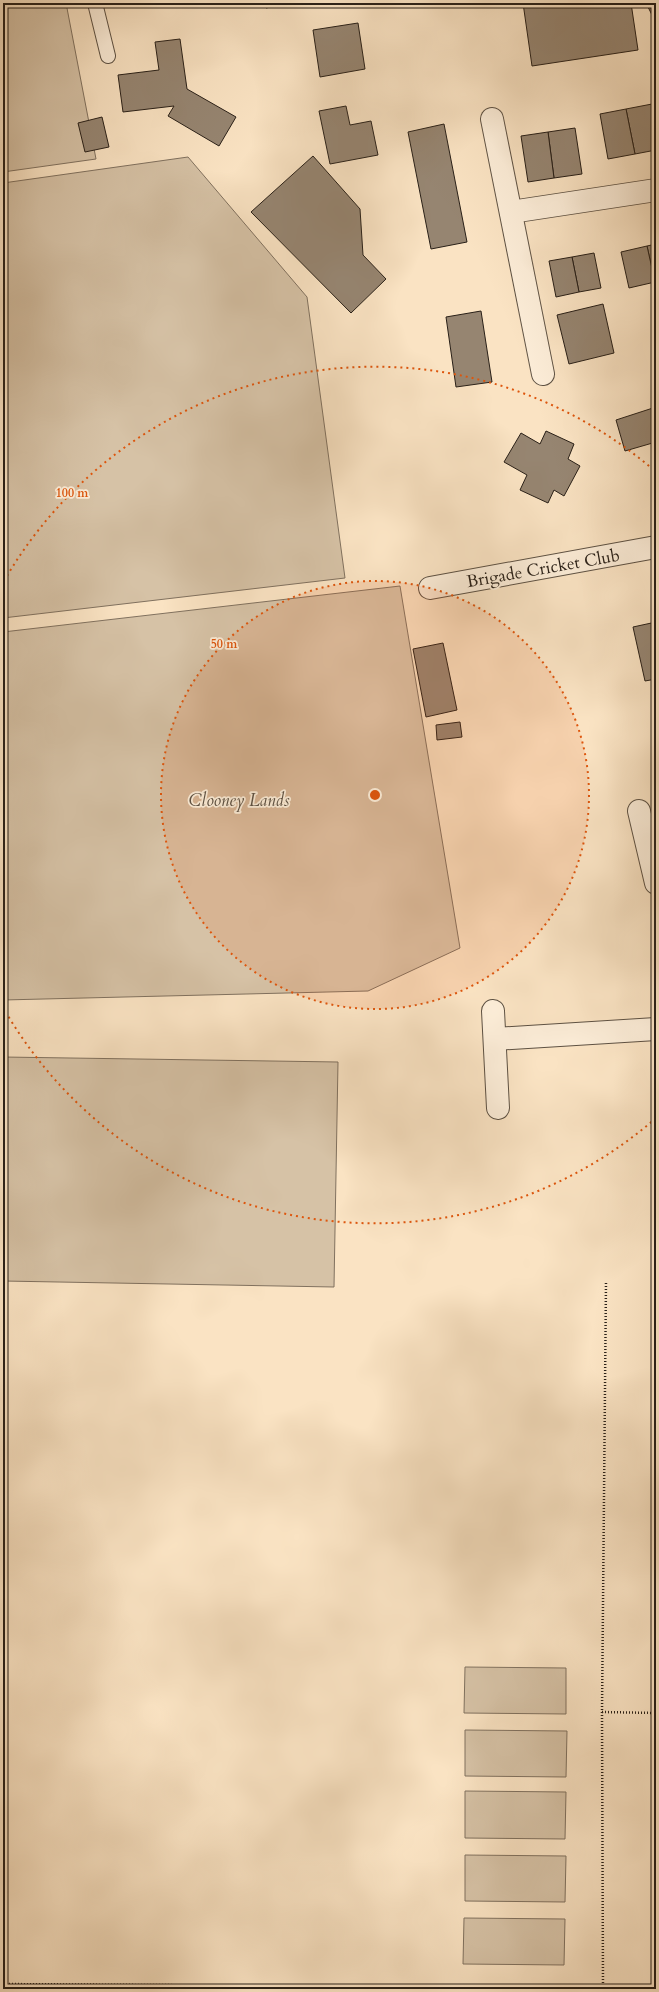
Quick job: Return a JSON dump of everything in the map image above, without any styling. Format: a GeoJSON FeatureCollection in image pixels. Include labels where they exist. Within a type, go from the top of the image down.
{"type":"FeatureCollection","features":[{"type":"Feature","properties":{"kind":"street"},"geometry":{"type":"LineString","coordinates":[[492,118],[543,374]]}},
{"type":"Feature","properties":{"kind":"street"},"geometry":{"type":"LineString","coordinates":[[511,212],[656,190]]}},
{"type":"Feature","properties":{"kind":"street","name":"Brigade Cricket Club"},"geometry":{"type":"LineString","coordinates":[[430,588],[656,547]]}},
{"type":"Feature","properties":{"kind":"street"},"geometry":{"type":"LineString","coordinates":[[639,811],[656,883]]}},
{"type":"Feature","properties":{"kind":"street"},"geometry":{"type":"LineString","coordinates":[[493,1011],[498,1108]]}},
{"type":"Feature","properties":{"kind":"street"},"geometry":{"type":"LineString","coordinates":[[495,1038],[656,1029]]}},
{"type":"Feature","properties":{"kind":"lane"},"geometry":{"type":"LineString","coordinates":[[95,3],[108,56]]}},
{"type":"Feature","properties":{"kind":"path"},"geometry":{"type":"LineString","coordinates":[[3,1984],[603,1988],[602,1712],[606,1281]]}},
{"type":"Feature","properties":{"kind":"path"},"geometry":{"type":"LineString","coordinates":[[602,1712],[656,1713]]}},
{"type":"Feature","properties":{"kind":"green space"},"geometry":{"type":"Polygon","coordinates":[[[3,3],[66,3],[96,159],[3,172],[3,3]]]}},
{"type":"Feature","properties":{"kind":"green space"},"geometry":{"type":"Polygon","coordinates":[[[188,157],[307,297],[345,578],[3,618],[3,183],[188,157]]]}},
{"type":"Feature","properties":{"kind":"green space","name":"Clooney Lands"},"geometry":{"type":"Polygon","coordinates":[[[400,586],[460,948],[368,991],[3,1000],[3,632],[400,586]]]}},
{"type":"Feature","properties":{"kind":"green space"},"geometry":{"type":"Polygon","coordinates":[[[3,1057],[338,1062],[334,1287],[3,1281],[3,1057]]]}},
{"type":"Feature","properties":{"kind":"green space"},"geometry":{"type":"Polygon","coordinates":[[[465,1667],[566,1668],[566,1714],[464,1713],[465,1667]]]}},
{"type":"Feature","properties":{"kind":"green space"},"geometry":{"type":"Polygon","coordinates":[[[465,1730],[567,1731],[566,1777],[465,1776],[465,1730]]]}},
{"type":"Feature","properties":{"kind":"green space"},"geometry":{"type":"Polygon","coordinates":[[[465,1791],[566,1792],[565,1839],[465,1838],[465,1791]]]}},
{"type":"Feature","properties":{"kind":"green space"},"geometry":{"type":"Polygon","coordinates":[[[465,1855],[566,1856],[565,1902],[465,1901],[465,1855]]]}},
{"type":"Feature","properties":{"kind":"green space"},"geometry":{"type":"Polygon","coordinates":[[[464,1918],[565,1919],[564,1965],[463,1964],[464,1918]]]}},
{"type":"Feature","properties":{"kind":"building"},"geometry":{"type":"Polygon","coordinates":[[[265,3],[281,3],[281,5],[266,8],[265,3]]]}},
{"type":"Feature","properties":{"kind":"building"},"geometry":{"type":"Polygon","coordinates":[[[523,3],[631,3],[638,50],[532,66],[523,3]]]}},
{"type":"Feature","properties":{"kind":"building"},"geometry":{"type":"Polygon","coordinates":[[[646,3],[656,3],[656,23],[646,3]]]}},
{"type":"Feature","properties":{"kind":"building"},"geometry":{"type":"Polygon","coordinates":[[[358,23],[365,69],[320,77],[313,30],[358,23]]]}},
{"type":"Feature","properties":{"kind":"building"},"geometry":{"type":"Polygon","coordinates":[[[180,39],[187,89],[236,117],[219,146],[168,116],[174,106],[123,112],[118,75],[159,70],[155,42],[180,39]]]}},
{"type":"Feature","properties":{"kind":"building"},"geometry":{"type":"Polygon","coordinates":[[[652,104],[656,124],[656,150],[635,154],[626,109],[652,104]]]}},
{"type":"Feature","properties":{"kind":"building"},"geometry":{"type":"Polygon","coordinates":[[[346,106],[350,125],[371,121],[378,155],[330,164],[319,111],[346,106]]]}},
{"type":"Feature","properties":{"kind":"building"},"geometry":{"type":"Polygon","coordinates":[[[626,109],[635,154],[608,159],[600,114],[626,109]]]}},
{"type":"Feature","properties":{"kind":"building"},"geometry":{"type":"Polygon","coordinates":[[[102,117],[109,147],[85,152],[78,123],[102,117]]]}},
{"type":"Feature","properties":{"kind":"building"},"geometry":{"type":"Polygon","coordinates":[[[444,124],[467,242],[431,249],[408,132],[444,124]]]}},
{"type":"Feature","properties":{"kind":"building"},"geometry":{"type":"Polygon","coordinates":[[[575,128],[582,174],[554,178],[548,132],[575,128]]]}},
{"type":"Feature","properties":{"kind":"building"},"geometry":{"type":"Polygon","coordinates":[[[548,132],[554,178],[528,182],[521,136],[548,132]]]}},
{"type":"Feature","properties":{"kind":"building"},"geometry":{"type":"Polygon","coordinates":[[[313,156],[360,209],[363,255],[386,279],[351,313],[251,212],[313,156]]]}},
{"type":"Feature","properties":{"kind":"building"},"geometry":{"type":"Polygon","coordinates":[[[656,244],[656,282],[655,282],[647,246],[656,244]]]}},
{"type":"Feature","properties":{"kind":"building"},"geometry":{"type":"Polygon","coordinates":[[[647,246],[655,282],[629,288],[621,252],[647,246]]]}},
{"type":"Feature","properties":{"kind":"building"},"geometry":{"type":"Polygon","coordinates":[[[594,253],[601,288],[579,292],[572,257],[594,253]]]}},
{"type":"Feature","properties":{"kind":"building"},"geometry":{"type":"Polygon","coordinates":[[[572,257],[579,292],[556,297],[549,261],[572,257]]]}},
{"type":"Feature","properties":{"kind":"building"},"geometry":{"type":"Polygon","coordinates":[[[603,304],[614,353],[569,364],[557,315],[603,304]]]}},
{"type":"Feature","properties":{"kind":"building"},"geometry":{"type":"Polygon","coordinates":[[[481,311],[492,382],[456,387],[446,317],[481,311]]]}},
{"type":"Feature","properties":{"kind":"building"},"geometry":{"type":"Polygon","coordinates":[[[656,407],[656,442],[625,451],[616,420],[656,407]]]}},
{"type":"Feature","properties":{"kind":"building"},"geometry":{"type":"Polygon","coordinates":[[[546,431],[574,444],[568,459],[580,466],[564,496],[554,490],[548,503],[520,490],[527,475],[504,462],[521,433],[540,444],[546,431]]]}},
{"type":"Feature","properties":{"kind":"building"},"geometry":{"type":"Polygon","coordinates":[[[656,622],[656,679],[645,681],[633,627],[656,622]]]}},
{"type":"Feature","properties":{"kind":"building"},"geometry":{"type":"Polygon","coordinates":[[[443,643],[457,710],[426,717],[413,649],[443,643]]]}},
{"type":"Feature","properties":{"kind":"building"},"geometry":{"type":"Polygon","coordinates":[[[460,722],[462,737],[437,740],[436,725],[460,722]]]}}]}
